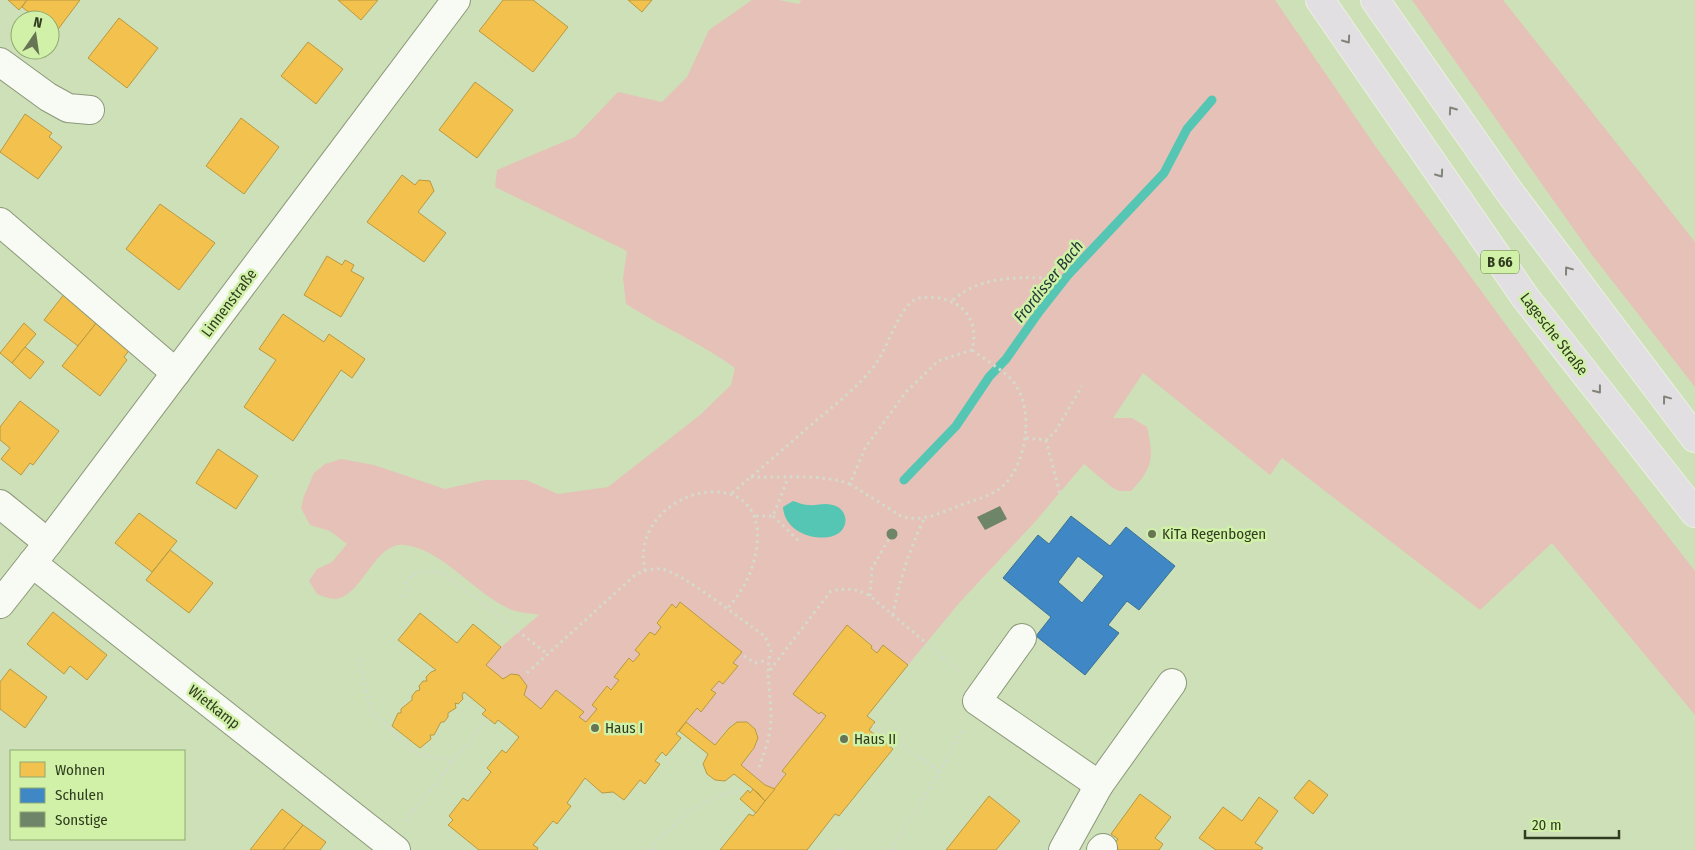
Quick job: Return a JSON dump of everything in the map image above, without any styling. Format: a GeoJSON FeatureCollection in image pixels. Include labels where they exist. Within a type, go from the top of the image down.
{"type":"FeatureCollection","features":[{"type":"Feature","properties":{"kind":"highway","name":"Lagesche Straße"},"geometry":{"type":"LineString","coordinates":[[1320,0],[1525,297],[1695,514]]}},
{"type":"Feature","properties":{"kind":"highway"},"geometry":{"type":"LineString","coordinates":[[1375,0],[1511,194],[1695,438]]}},
{"type":"Feature","properties":{"kind":"street","name":"Linnenstraße"},"geometry":{"type":"LineString","coordinates":[[0,604],[48,543],[456,0]]}},
{"type":"Feature","properties":{"kind":"street"},"geometry":{"type":"LineString","coordinates":[[0,62],[48,97],[68,108],[90,110]]}},
{"type":"Feature","properties":{"kind":"street"},"geometry":{"type":"LineString","coordinates":[[0,222],[176,372]]}},
{"type":"Feature","properties":{"kind":"street"},"geometry":{"type":"LineString","coordinates":[[0,504],[48,543]]}},
{"type":"Feature","properties":{"kind":"street","name":"Wietkamp"},"geometry":{"type":"LineString","coordinates":[[32,563],[392,847]]}},
{"type":"Feature","properties":{"kind":"street"},"geometry":{"type":"LineString","coordinates":[[1022,638],[977,701],[1098,785]]}},
{"type":"Feature","properties":{"kind":"street"},"geometry":{"type":"LineString","coordinates":[[1063,850],[1098,785],[1172,683]]}},
{"type":"Feature","properties":{"kind":"path"},"geometry":{"type":"LineString","coordinates":[[953,300],[966,288],[987,283],[1020,277],[1049,278]]}},
{"type":"Feature","properties":{"kind":"path"},"geometry":{"type":"LineString","coordinates":[[732,493],[852,390],[873,368],[887,347],[903,309],[915,299],[929,296],[953,300],[966,310],[975,340],[972,350]]}},
{"type":"Feature","properties":{"kind":"path"},"geometry":{"type":"LineString","coordinates":[[750,477],[788,478],[808,476],[833,478],[850,484],[901,516],[924,519],[992,493],[1003,486],[1020,460],[1026,438],[1022,400],[1010,378],[972,350]]}},
{"type":"Feature","properties":{"kind":"path"},"geometry":{"type":"LineString","coordinates":[[850,484],[865,448],[906,392],[938,361],[972,350]]}},
{"type":"Feature","properties":{"kind":"path"},"geometry":{"type":"LineString","coordinates":[[1026,438],[1046,440],[1055,432],[1082,386]]}},
{"type":"Feature","properties":{"kind":"path"},"geometry":{"type":"LineString","coordinates":[[1046,440],[1060,494]]}},
{"type":"Feature","properties":{"kind":"path"},"geometry":{"type":"LineString","coordinates":[[773,516],[788,478]]}},
{"type":"Feature","properties":{"kind":"path"},"geometry":{"type":"LineString","coordinates":[[645,571],[641,555],[649,531],[658,515],[676,501],[696,493],[715,491],[732,493],[748,504],[756,516],[758,535],[754,567],[741,593],[726,610]]}},
{"type":"Feature","properties":{"kind":"path"},"geometry":{"type":"LineString","coordinates":[[756,516],[773,516],[801,543]]}},
{"type":"Feature","properties":{"kind":"path"},"geometry":{"type":"LineString","coordinates":[[892,616],[899,583],[910,550],[924,519]]}},
{"type":"Feature","properties":{"kind":"path"},"geometry":{"type":"LineString","coordinates":[[870,596],[872,568],[889,539]]}},
{"type":"Feature","properties":{"kind":"path"},"geometry":{"type":"LineString","coordinates":[[527,673],[546,653],[597,611],[635,575],[645,571],[661,569],[679,575],[765,636],[771,651],[768,660],[771,720],[767,745],[758,770]]}},
{"type":"Feature","properties":{"kind":"path"},"geometry":{"type":"LineString","coordinates":[[405,597],[407,580],[417,572],[431,570],[446,575],[546,653]]}},
{"type":"Feature","properties":{"kind":"path"},"geometry":{"type":"LineString","coordinates":[[770,670],[831,591],[858,589],[870,596],[959,670],[971,686],[977,701],[940,772],[891,850]]}},
{"type":"Feature","properties":{"kind":"path"},"geometry":{"type":"LineString","coordinates":[[744,656],[756,663],[768,660]]}},
{"type":"Feature","properties":{"kind":"path"},"geometry":{"type":"LineString","coordinates":[[359,658],[372,711],[414,752],[453,762]]}},
{"type":"Feature","properties":{"kind":"path"},"geometry":{"type":"LineString","coordinates":[[392,847],[453,762],[488,718]]}},
{"type":"Feature","properties":{"kind":"path"},"geometry":{"type":"LineString","coordinates":[[873,725],[940,772]]}},
{"type":"Feature","properties":{"kind":"path"},"geometry":{"type":"LineString","coordinates":[[650,850],[684,813],[698,804],[743,790]]}},
{"type":"Feature","properties":{"kind":"shaded area"},"geometry":{"type":"Polygon","coordinates":[[[752,0],[779,0],[799,4],[801,0],[1275,0],[1378,150],[1553,389],[1695,571],[1695,715],[1552,543],[1480,610],[1282,458],[1270,475],[1143,373],[1113,418],[1132,418],[1147,427],[1151,447],[1150,462],[1144,476],[1131,491],[1119,491],[1110,486],[1084,464],[1034,523],[960,602],[908,665],[883,645],[877,653],[871,648],[872,645],[848,626],[794,694],[819,714],[821,712],[826,716],[782,771],[785,776],[775,789],[765,785],[741,765],[752,752],[757,742],[757,732],[751,726],[742,722],[734,723],[725,731],[715,745],[686,722],[697,708],[701,711],[716,693],[711,690],[719,681],[723,684],[737,666],[672,604],[657,622],[661,627],[655,635],[650,632],[636,649],[640,654],[633,662],[629,659],[615,677],[619,680],[611,690],[592,705],[597,709],[586,722],[579,717],[583,711],[557,690],[541,709],[524,695],[527,686],[519,675],[511,674],[503,679],[486,665],[501,647],[539,615],[515,611],[499,603],[446,563],[419,548],[405,545],[394,546],[385,551],[345,596],[333,599],[317,594],[309,581],[317,569],[332,562],[347,544],[330,531],[310,525],[301,508],[314,473],[325,464],[341,459],[374,465],[445,489],[485,480],[526,480],[558,494],[608,487],[700,415],[731,385],[735,368],[626,304],[623,278],[627,251],[495,187],[497,170],[575,137],[618,92],[662,102],[687,77],[709,30],[752,0]]]}},
{"type":"Feature","properties":{"kind":"shaded area"},"geometry":{"type":"Polygon","coordinates":[[[1412,0],[1503,0],[1695,242],[1695,387],[1592,255],[1412,0]]]}},
{"type":"Feature","properties":{"kind":"water"},"geometry":{"type":"Polygon","coordinates":[[[793,501],[806,505],[826,504],[838,507],[844,514],[844,527],[838,534],[825,537],[808,536],[800,532],[788,522],[783,507],[793,501]]]}},
{"type":"Feature","properties":{"kind":"building: Wohnen"},"geometry":{"type":"Polygon","coordinates":[[[8,0],[27,0],[19,10],[8,0]]]}},
{"type":"Feature","properties":{"kind":"building: Wohnen"},"geometry":{"type":"Polygon","coordinates":[[[27,0],[80,0],[60,27],[60,10],[26,10],[22,7],[27,0]]]}},
{"type":"Feature","properties":{"kind":"building: Wohnen"},"geometry":{"type":"Polygon","coordinates":[[[338,0],[378,0],[361,20],[338,0]]]}},
{"type":"Feature","properties":{"kind":"building: Wohnen"},"geometry":{"type":"Polygon","coordinates":[[[503,0],[533,0],[568,27],[533,72],[479,31],[503,0]]]}},
{"type":"Feature","properties":{"kind":"building: Wohnen"},"geometry":{"type":"Polygon","coordinates":[[[628,0],[652,0],[642,12],[628,0]]]}},
{"type":"Feature","properties":{"kind":"building: Wohnen"},"geometry":{"type":"Polygon","coordinates":[[[119,18],[158,48],[127,88],[88,58],[119,18]]]}},
{"type":"Feature","properties":{"kind":"building: Wohnen"},"geometry":{"type":"Polygon","coordinates":[[[308,42],[343,69],[316,104],[281,76],[308,42]]]}},
{"type":"Feature","properties":{"kind":"building: Wohnen"},"geometry":{"type":"Polygon","coordinates":[[[475,82],[513,110],[477,158],[439,130],[475,82]]]}},
{"type":"Feature","properties":{"kind":"building: Wohnen"},"geometry":{"type":"Polygon","coordinates":[[[25,114],[52,133],[49,137],[62,147],[38,179],[0,152],[25,114]]]}},
{"type":"Feature","properties":{"kind":"building: Wohnen"},"geometry":{"type":"Polygon","coordinates":[[[241,118],[279,147],[244,194],[206,166],[241,118]]]}},
{"type":"Feature","properties":{"kind":"building: Wohnen"},"geometry":{"type":"Polygon","coordinates":[[[402,175],[415,185],[419,180],[430,181],[434,191],[418,212],[446,233],[424,262],[367,222],[402,175]]]}},
{"type":"Feature","properties":{"kind":"building: Wohnen"},"geometry":{"type":"Polygon","coordinates":[[[160,204],[215,243],[179,290],[126,249],[160,204]]]}},
{"type":"Feature","properties":{"kind":"building: Wohnen"},"geometry":{"type":"Polygon","coordinates":[[[327,256],[342,265],[345,260],[354,265],[351,271],[364,278],[341,317],[304,295],[327,256]]]}},
{"type":"Feature","properties":{"kind":"building: Wohnen"},"geometry":{"type":"Polygon","coordinates":[[[65,293],[97,322],[78,346],[44,320],[65,293]]]}},
{"type":"Feature","properties":{"kind":"building: Wohnen"},"geometry":{"type":"Polygon","coordinates":[[[283,314],[324,342],[329,334],[365,359],[352,378],[341,370],[293,441],[244,407],[276,360],[259,349],[283,314]]]}},
{"type":"Feature","properties":{"kind":"building: Wohnen"},"geometry":{"type":"Polygon","coordinates":[[[97,322],[131,348],[124,357],[127,360],[100,396],[62,366],[97,322]]]}},
{"type":"Feature","properties":{"kind":"building: Wohnen"},"geometry":{"type":"Polygon","coordinates":[[[24,323],[36,334],[12,363],[0,353],[24,323]]]}},
{"type":"Feature","properties":{"kind":"building: Wohnen"},"geometry":{"type":"Polygon","coordinates":[[[25,347],[44,362],[30,379],[12,363],[25,347]]]}},
{"type":"Feature","properties":{"kind":"building: Wohnen"},"geometry":{"type":"Polygon","coordinates":[[[20,401],[59,431],[33,465],[30,463],[21,475],[1,459],[10,448],[0,440],[0,427],[20,401]]]}},
{"type":"Feature","properties":{"kind":"building: Wohnen"},"geometry":{"type":"Polygon","coordinates":[[[218,449],[258,476],[236,509],[196,483],[218,449]]]}},
{"type":"Feature","properties":{"kind":"building: Wohnen"},"geometry":{"type":"Polygon","coordinates":[[[139,513],[177,541],[152,572],[115,543],[139,513]]]}},
{"type":"Feature","properties":{"kind":"building: Wohnen"},"geometry":{"type":"Polygon","coordinates":[[[170,550],[213,583],[189,613],[146,580],[170,550]]]}},
{"type":"Feature","properties":{"kind":"building: Wohnen","name":"Haus I"},"geometry":{"type":"Polygon","coordinates":[[[680,602],[742,652],[733,663],[738,666],[723,684],[719,681],[711,690],[716,693],[701,712],[697,708],[676,734],[681,738],[666,756],[662,752],[655,761],[660,764],[645,784],[640,780],[624,800],[613,792],[602,793],[585,778],[567,803],[571,806],[557,824],[553,821],[533,845],[538,848],[537,850],[479,850],[448,825],[453,820],[449,816],[463,798],[468,801],[491,772],[487,768],[502,750],[506,753],[519,737],[498,720],[495,724],[482,714],[486,710],[464,692],[462,695],[463,699],[458,704],[455,703],[456,708],[448,713],[448,717],[444,722],[441,722],[434,735],[430,735],[431,739],[420,748],[392,726],[398,713],[401,713],[401,709],[412,700],[412,696],[416,691],[420,690],[419,686],[423,681],[427,681],[426,677],[436,670],[398,640],[420,613],[457,643],[473,624],[501,647],[486,665],[503,679],[511,674],[519,675],[527,686],[524,695],[541,709],[556,690],[584,712],[579,717],[586,722],[597,709],[592,705],[607,686],[611,690],[619,680],[614,677],[629,658],[633,662],[640,654],[635,650],[650,632],[655,635],[661,627],[657,623],[672,604],[676,608],[680,602]]]}},
{"type":"Feature","properties":{"kind":"building: Wohnen"},"geometry":{"type":"Polygon","coordinates":[[[53,612],[107,655],[87,680],[70,666],[64,674],[27,644],[53,612]]]}},
{"type":"Feature","properties":{"kind":"building: Wohnen","name":"Haus II"},"geometry":{"type":"Polygon","coordinates":[[[847,625],[872,646],[871,648],[877,653],[883,645],[908,665],[867,716],[875,722],[869,730],[893,749],[839,816],[835,814],[807,850],[720,850],[749,814],[753,816],[786,774],[782,771],[826,716],[821,712],[819,714],[793,694],[847,625]]]}},
{"type":"Feature","properties":{"kind":"building: Wohnen"},"geometry":{"type":"Polygon","coordinates":[[[10,669],[47,697],[25,728],[0,709],[0,682],[10,669]]]}},
{"type":"Feature","properties":{"kind":"building: Wohnen"},"geometry":{"type":"Polygon","coordinates":[[[686,722],[715,745],[729,728],[737,722],[747,722],[755,729],[758,738],[754,748],[741,765],[765,785],[775,789],[765,801],[734,774],[725,781],[715,780],[707,774],[703,764],[708,754],[679,731],[686,722]]]}},
{"type":"Feature","properties":{"kind":"building: Wohnen"},"geometry":{"type":"Polygon","coordinates":[[[1309,780],[1328,795],[1313,814],[1294,798],[1309,780]]]}},
{"type":"Feature","properties":{"kind":"building: Wohnen"},"geometry":{"type":"Polygon","coordinates":[[[753,789],[765,801],[756,813],[740,799],[748,790],[750,793],[753,789]]]}},
{"type":"Feature","properties":{"kind":"building: Wohnen"},"geometry":{"type":"Polygon","coordinates":[[[1140,794],[1171,817],[1155,838],[1163,844],[1159,850],[1110,850],[1118,839],[1111,834],[1140,794]]]}},
{"type":"Feature","properties":{"kind":"building: Wohnen"},"geometry":{"type":"Polygon","coordinates":[[[989,796],[1020,821],[996,850],[946,850],[989,796]]]}},
{"type":"Feature","properties":{"kind":"building: Wohnen"},"geometry":{"type":"Polygon","coordinates":[[[1259,797],[1278,811],[1255,843],[1263,848],[1261,850],[1216,850],[1199,838],[1223,807],[1242,821],[1259,797]]]}},
{"type":"Feature","properties":{"kind":"building: Wohnen"},"geometry":{"type":"Polygon","coordinates":[[[282,809],[303,825],[283,850],[250,850],[282,809]]]}},
{"type":"Feature","properties":{"kind":"building: Wohnen"},"geometry":{"type":"Polygon","coordinates":[[[303,825],[326,842],[320,850],[283,850],[303,825]]]}},
{"type":"Feature","properties":{"kind":"building: Schulen"},"geometry":{"type":"Polygon","coordinates":[[[1071,516],[1110,546],[1126,527],[1175,566],[1139,610],[1127,601],[1108,625],[1119,633],[1085,675],[1036,636],[1051,617],[1003,578],[1038,535],[1049,544],[1071,516]],[[1078,556],[1058,582],[1082,603],[1104,576],[1078,556]]]}},
{"type":"Feature","properties":{"kind":"building: Sonstige"},"geometry":{"type":"Polygon","coordinates":[[[1000,506],[1007,519],[985,530],[977,517],[1000,506]]]}},
{"type":"Feature","properties":{"kind":"building: Sonstige"},"geometry":{"type":"Polygon","coordinates":[[[892,528],[898,534],[892,540],[886,534],[892,528]]]}},
{"type":"Feature","properties":{"kind":"waterway","name":"Frordisser Bach"},"geometry":{"type":"LineString","coordinates":[[904,480],[956,426],[989,377],[1006,359],[1068,275],[1164,173],[1187,129],[1212,100]]}},
{"type":"Feature","properties":{"kind":"place","name":"KiTa Regenbogen"},"geometry":{"type":"Point","coordinates":[1152,534]}},
{"type":"Feature","properties":{"kind":"place","name":"Haus I"},"geometry":{"type":"Point","coordinates":[595,728]}},
{"type":"Feature","properties":{"kind":"place","name":"Haus II"},"geometry":{"type":"Point","coordinates":[844,739]}}]}
